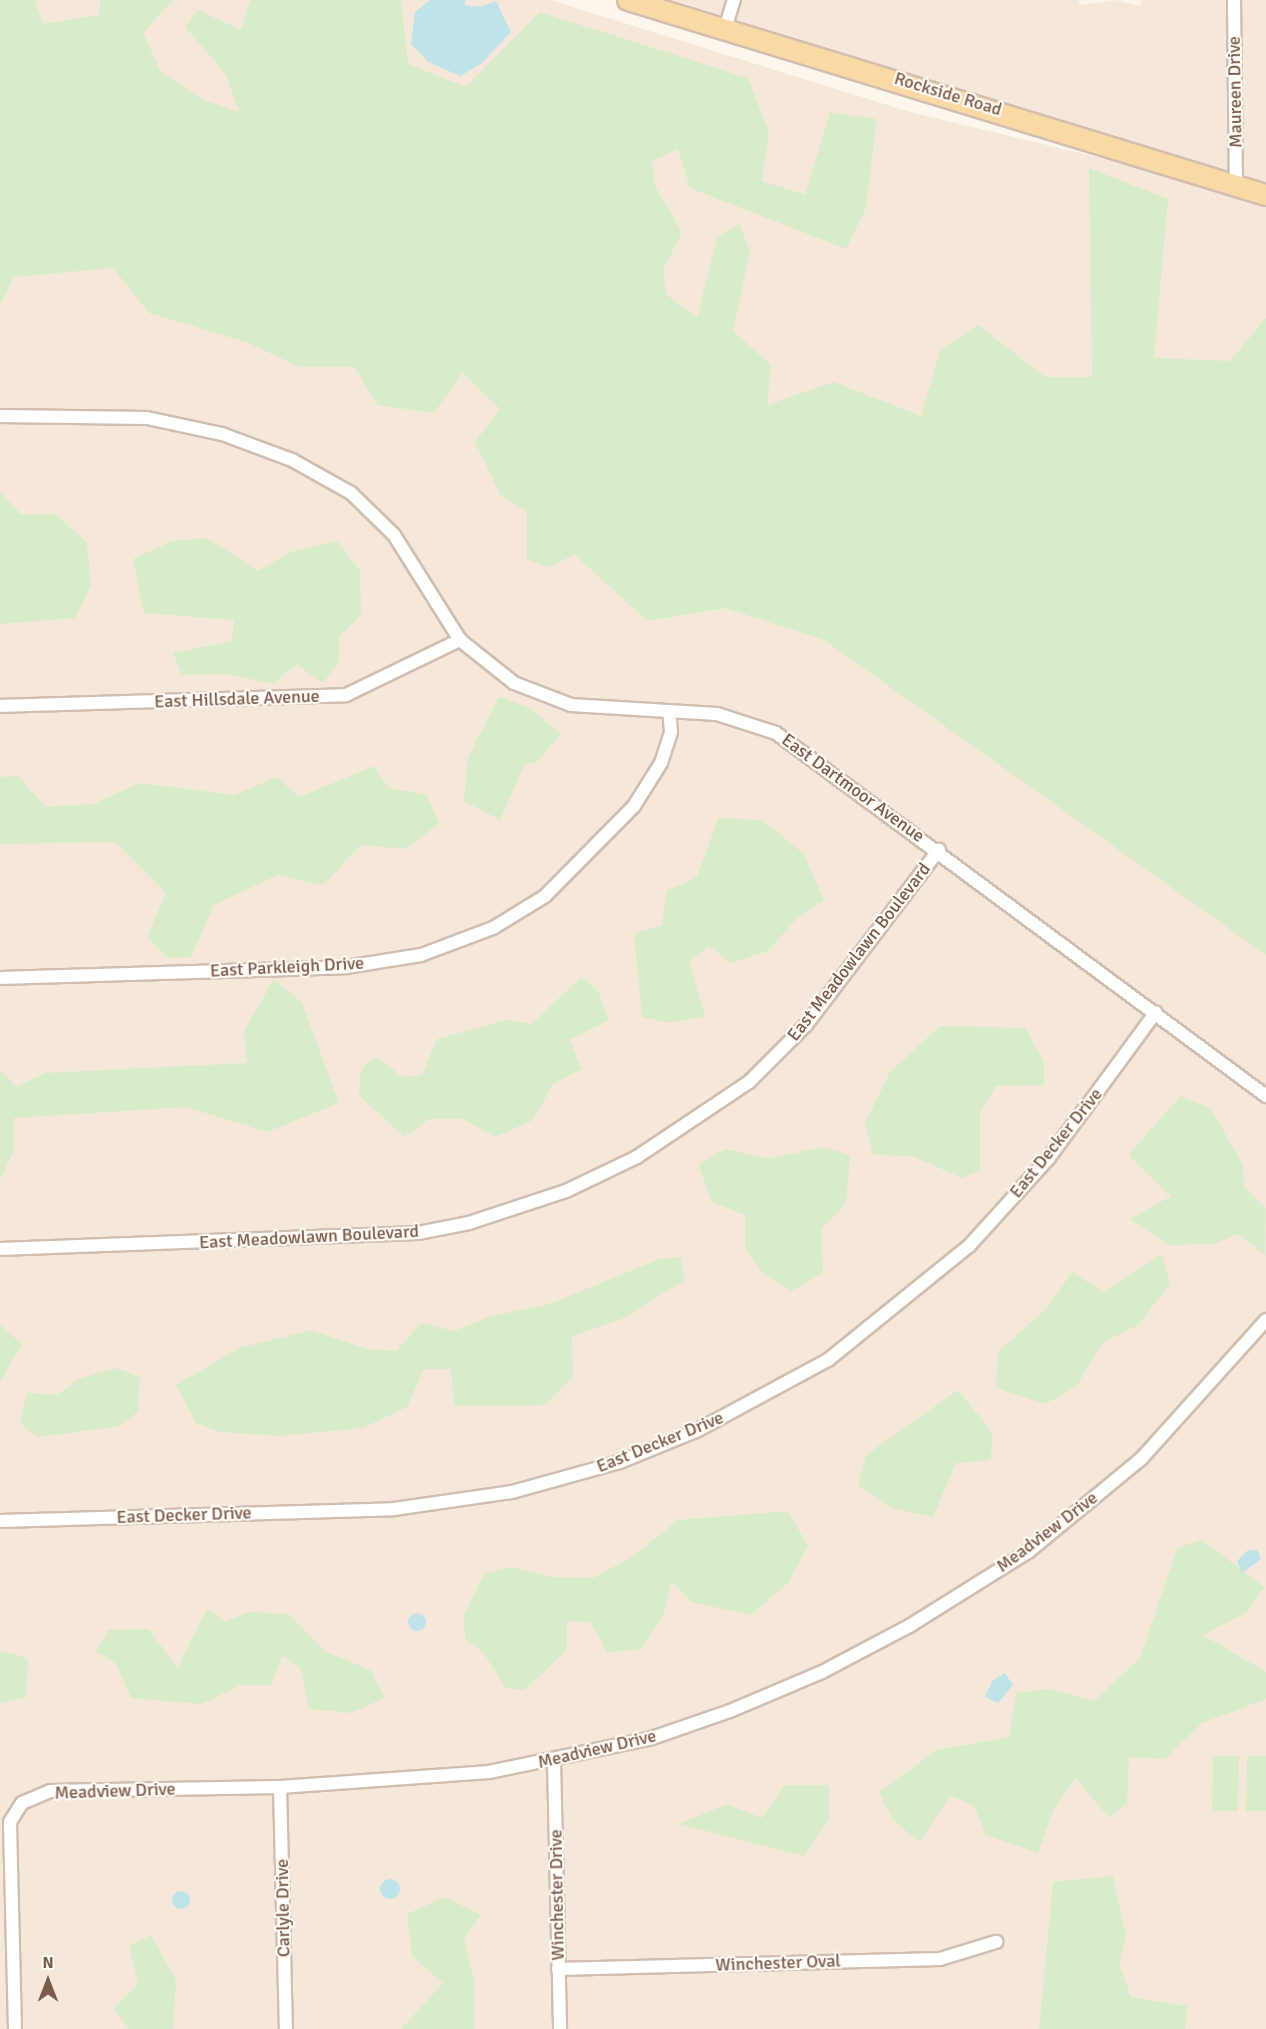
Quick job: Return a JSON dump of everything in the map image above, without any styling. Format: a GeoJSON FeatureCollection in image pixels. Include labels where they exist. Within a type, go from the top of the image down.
{"type":"FeatureCollection","features":[{"type":"Feature","properties":{"kind":"main road","name":"Rockside Road"},"geometry":{"type":"LineString","coordinates":[[628,0],[1266,195]]}},
{"type":"Feature","properties":{"kind":"street"},"geometry":{"type":"LineString","coordinates":[[725,29],[734,0]]}},
{"type":"Feature","properties":{"kind":"street","name":"Maureen Drive"},"geometry":{"type":"LineString","coordinates":[[1234,0],[1236,184]]}},
{"type":"Feature","properties":{"kind":"street","name":"East Dartmoor Avenue"},"geometry":{"type":"LineString","coordinates":[[0,416],[147,418],[222,434],[292,460],[351,493],[394,535],[460,640],[514,683],[571,705],[717,714],[776,733],[939,850],[1266,1096]]}},
{"type":"Feature","properties":{"kind":"street","name":"East Hillsdale Avenue"},"geometry":{"type":"LineString","coordinates":[[0,706],[346,695],[460,640]]}},
{"type":"Feature","properties":{"kind":"street","name":"East Parkleigh Drive"},"geometry":{"type":"LineString","coordinates":[[0,978],[346,968],[421,955],[493,928],[545,896],[634,806],[661,763],[670,732],[669,711]]}},
{"type":"Feature","properties":{"kind":"street","name":"East Meadowlawn Boulevard"},"geometry":{"type":"LineString","coordinates":[[0,1249],[418,1233],[469,1223],[566,1191],[637,1157],[749,1082],[806,1024],[939,850]]}},
{"type":"Feature","properties":{"kind":"street","name":"East Decker Drive"},"geometry":{"type":"LineString","coordinates":[[0,1521],[394,1509],[512,1492],[620,1462],[696,1431],[828,1360],[969,1246],[1048,1159],[1156,1011]]}},
{"type":"Feature","properties":{"kind":"street","name":"Meadview Drive"},"geometry":{"type":"LineString","coordinates":[[15,2029],[10,1822],[22,1803],[50,1791],[280,1787],[419,1780],[554,1761],[649,1739],[730,1711],[822,1672],[911,1626],[1028,1552],[1141,1459],[1266,1320]]}},
{"type":"Feature","properties":{"kind":"street","name":"Winchester Drive"},"geometry":{"type":"LineString","coordinates":[[554,1761],[560,2029]]}},
{"type":"Feature","properties":{"kind":"street","name":"Carlyle Drive"},"geometry":{"type":"LineString","coordinates":[[280,1787],[286,2029]]}},
{"type":"Feature","properties":{"kind":"street","name":"Winchester Oval"},"geometry":{"type":"LineString","coordinates":[[558,1969],[940,1959],[996,1942]]}},
{"type":"Feature","properties":{"kind":"shaded area"},"geometry":{"type":"Polygon","coordinates":[[[0,0],[550,0],[910,112],[1266,198],[1266,2029],[0,2029],[0,0]]]}},
{"type":"Feature","properties":{"kind":"shaded area"},"geometry":{"type":"Polygon","coordinates":[[[673,0],[1078,0],[1081,5],[1115,0],[1141,6],[1141,0],[1266,0],[1266,185],[673,0]]]}},
{"type":"Feature","properties":{"kind":"green space"},"geometry":{"type":"Polygon","coordinates":[[[0,0],[35,0],[43,24],[99,15],[100,0],[173,0],[143,33],[161,72],[203,100],[239,112],[225,73],[185,27],[198,10],[241,30],[250,0],[401,0],[408,64],[466,87],[540,12],[748,78],[769,132],[762,181],[805,195],[830,112],[877,119],[866,208],[846,249],[690,188],[678,149],[652,161],[655,186],[682,232],[663,270],[666,294],[697,318],[717,238],[739,224],[750,251],[733,331],[771,365],[767,405],[834,382],[921,416],[940,351],[978,325],[1045,377],[1092,377],[1089,168],[1168,199],[1154,358],[1230,361],[1266,318],[1266,955],[824,640],[725,608],[647,621],[574,554],[550,568],[527,559],[527,511],[501,496],[475,442],[500,409],[462,373],[434,413],[378,405],[354,367],[300,367],[246,342],[149,313],[113,268],[14,277],[0,305],[0,0]]]}},
{"type":"Feature","properties":{"kind":"green space"},"geometry":{"type":"Polygon","coordinates":[[[0,492],[21,514],[56,514],[87,543],[91,586],[75,618],[0,624],[0,492]]]}},
{"type":"Feature","properties":{"kind":"green space"},"geometry":{"type":"Polygon","coordinates":[[[207,538],[258,571],[290,552],[337,541],[360,571],[361,615],[339,637],[339,661],[323,683],[296,664],[274,684],[227,674],[182,675],[173,653],[232,641],[234,620],[144,613],[133,559],[172,541],[207,538]]]}},
{"type":"Feature","properties":{"kind":"green space"},"geometry":{"type":"Polygon","coordinates":[[[499,697],[530,708],[561,734],[536,763],[525,763],[500,820],[464,801],[468,757],[499,697]]]}},
{"type":"Feature","properties":{"kind":"green space"},"geometry":{"type":"Polygon","coordinates":[[[374,766],[389,788],[427,795],[439,824],[405,849],[361,845],[323,885],[278,875],[214,905],[191,957],[167,958],[147,937],[166,893],[115,842],[0,844],[0,777],[18,776],[46,807],[93,804],[139,783],[234,795],[277,777],[299,797],[374,766]]]}},
{"type":"Feature","properties":{"kind":"green space"},"geometry":{"type":"Polygon","coordinates":[[[718,818],[762,820],[803,853],[824,900],[797,918],[768,951],[731,963],[709,946],[689,962],[705,1016],[670,1023],[642,1017],[634,934],[662,925],[667,891],[697,877],[718,818]]]}},
{"type":"Feature","properties":{"kind":"green space"},"geometry":{"type":"Polygon","coordinates":[[[581,977],[598,991],[609,1020],[570,1040],[581,1069],[553,1084],[533,1120],[495,1137],[463,1119],[429,1119],[404,1137],[359,1095],[361,1069],[376,1056],[402,1077],[422,1075],[437,1039],[507,1020],[532,1024],[581,977]]]}},
{"type":"Feature","properties":{"kind":"green space"},"geometry":{"type":"Polygon","coordinates":[[[274,979],[302,1003],[339,1103],[267,1132],[186,1107],[14,1118],[14,1150],[0,1180],[0,1070],[16,1087],[45,1073],[247,1063],[244,1031],[274,979]]]}},
{"type":"Feature","properties":{"kind":"green space"},"geometry":{"type":"Polygon","coordinates":[[[940,1026],[1025,1028],[1044,1062],[1044,1085],[996,1086],[980,1112],[980,1170],[962,1178],[912,1156],[873,1155],[865,1123],[890,1072],[940,1026]]]}},
{"type":"Feature","properties":{"kind":"green space"},"geometry":{"type":"Polygon","coordinates":[[[1181,1096],[1211,1109],[1243,1165],[1244,1187],[1266,1209],[1265,1255],[1238,1234],[1213,1244],[1168,1245],[1130,1219],[1171,1196],[1128,1155],[1181,1096]]]}},
{"type":"Feature","properties":{"kind":"green space"},"geometry":{"type":"Polygon","coordinates":[[[823,1147],[850,1155],[846,1203],[821,1229],[823,1273],[791,1291],[764,1274],[745,1249],[745,1215],[712,1202],[698,1165],[725,1149],[768,1159],[823,1147]]]}},
{"type":"Feature","properties":{"kind":"green space"},"geometry":{"type":"Polygon","coordinates":[[[1162,1254],[1170,1284],[1138,1325],[1102,1343],[1076,1387],[1045,1404],[996,1388],[998,1352],[1048,1307],[1072,1272],[1103,1292],[1162,1254]]]}},
{"type":"Feature","properties":{"kind":"green space"},"geometry":{"type":"Polygon","coordinates":[[[681,1257],[685,1280],[624,1318],[572,1336],[573,1376],[545,1405],[454,1406],[451,1369],[424,1369],[407,1407],[363,1428],[278,1436],[220,1432],[196,1423],[176,1385],[239,1348],[312,1330],[366,1349],[396,1351],[421,1323],[454,1331],[492,1316],[550,1304],[659,1259],[681,1257]]]}},
{"type":"Feature","properties":{"kind":"green space"},"geometry":{"type":"Polygon","coordinates":[[[0,1325],[22,1344],[0,1382],[0,1325]]]}},
{"type":"Feature","properties":{"kind":"green space"},"geometry":{"type":"Polygon","coordinates":[[[116,1368],[140,1377],[138,1412],[117,1427],[37,1437],[20,1423],[27,1393],[58,1395],[78,1379],[116,1368]]]}},
{"type":"Feature","properties":{"kind":"green space"},"geometry":{"type":"Polygon","coordinates":[[[958,1390],[992,1432],[991,1460],[956,1463],[933,1517],[892,1508],[858,1485],[866,1455],[958,1390]]]}},
{"type":"Feature","properties":{"kind":"green space"},"geometry":{"type":"Polygon","coordinates":[[[788,1511],[808,1546],[788,1583],[751,1615],[691,1602],[671,1581],[664,1614],[642,1648],[608,1653],[590,1622],[567,1621],[567,1650],[524,1690],[506,1688],[483,1652],[465,1640],[464,1615],[484,1574],[511,1567],[551,1577],[593,1578],[632,1557],[678,1520],[788,1511]]]}},
{"type":"Feature","properties":{"kind":"green space"},"geometry":{"type":"Polygon","coordinates":[[[1202,1540],[1264,1587],[1247,1612],[1203,1635],[1266,1672],[1266,1699],[1202,1723],[1165,1759],[1129,1757],[1127,1803],[1109,1818],[1076,1778],[1053,1811],[1038,1853],[986,1835],[974,1806],[951,1795],[919,1842],[892,1819],[879,1792],[937,1750],[1009,1737],[1016,1693],[1050,1689],[1094,1701],[1140,1658],[1177,1548],[1202,1540]]]}},
{"type":"Feature","properties":{"kind":"green space"},"geometry":{"type":"Polygon","coordinates":[[[207,1609],[225,1622],[248,1612],[289,1614],[324,1651],[370,1670],[385,1698],[351,1713],[309,1709],[301,1669],[282,1655],[271,1685],[241,1685],[202,1704],[131,1698],[116,1664],[96,1651],[108,1630],[149,1629],[177,1668],[207,1609]]]}},
{"type":"Feature","properties":{"kind":"green space"},"geometry":{"type":"Polygon","coordinates":[[[0,1650],[28,1659],[26,1697],[0,1704],[0,1650]]]}},
{"type":"Feature","properties":{"kind":"green space"},"geometry":{"type":"Polygon","coordinates":[[[1213,1756],[1239,1756],[1238,1811],[1212,1811],[1213,1756]]]}},
{"type":"Feature","properties":{"kind":"green space"},"geometry":{"type":"Polygon","coordinates":[[[1247,1756],[1266,1756],[1266,1811],[1246,1811],[1247,1756]]]}},
{"type":"Feature","properties":{"kind":"green space"},"geometry":{"type":"Polygon","coordinates":[[[784,1785],[829,1785],[829,1819],[804,1856],[679,1824],[727,1804],[762,1818],[784,1785]]]}},
{"type":"Feature","properties":{"kind":"green space"},"geometry":{"type":"Polygon","coordinates":[[[1113,1876],[1126,1936],[1119,1964],[1131,1997],[1187,2006],[1185,2029],[1039,2029],[1053,1882],[1113,1876]]]}},
{"type":"Feature","properties":{"kind":"green space"},"geometry":{"type":"Polygon","coordinates":[[[445,1897],[481,1915],[464,1939],[474,1980],[474,2029],[401,2029],[443,1983],[412,1956],[407,1914],[445,1897]]]}},
{"type":"Feature","properties":{"kind":"green space"},"geometry":{"type":"Polygon","coordinates":[[[151,1935],[176,1980],[173,2029],[129,2029],[113,2008],[138,1984],[129,1946],[151,1935]]]}},
{"type":"Feature","properties":{"kind":"water"},"geometry":{"type":"Polygon","coordinates":[[[430,0],[465,0],[465,5],[480,7],[496,1],[511,32],[482,63],[460,76],[428,62],[411,44],[415,12],[430,0]]]}},
{"type":"Feature","properties":{"kind":"water"},"geometry":{"type":"Polygon","coordinates":[[[1248,1550],[1257,1550],[1261,1559],[1242,1573],[1237,1561],[1248,1550]]]}},
{"type":"Feature","properties":{"kind":"water"},"geometry":{"type":"Polygon","coordinates":[[[417,1613],[423,1616],[426,1622],[423,1628],[417,1631],[411,1628],[408,1622],[411,1616],[417,1613]]]}},
{"type":"Feature","properties":{"kind":"water"},"geometry":{"type":"Polygon","coordinates":[[[1005,1673],[1013,1685],[998,1703],[985,1697],[992,1681],[1005,1673]]]}},
{"type":"Feature","properties":{"kind":"water"},"geometry":{"type":"Polygon","coordinates":[[[390,1879],[397,1882],[400,1889],[397,1896],[390,1899],[383,1896],[380,1889],[383,1882],[390,1879]]]}},
{"type":"Feature","properties":{"kind":"water"},"geometry":{"type":"Polygon","coordinates":[[[181,1891],[189,1896],[190,1900],[185,1908],[181,1909],[173,1904],[172,1900],[177,1892],[181,1891]]]}}]}
